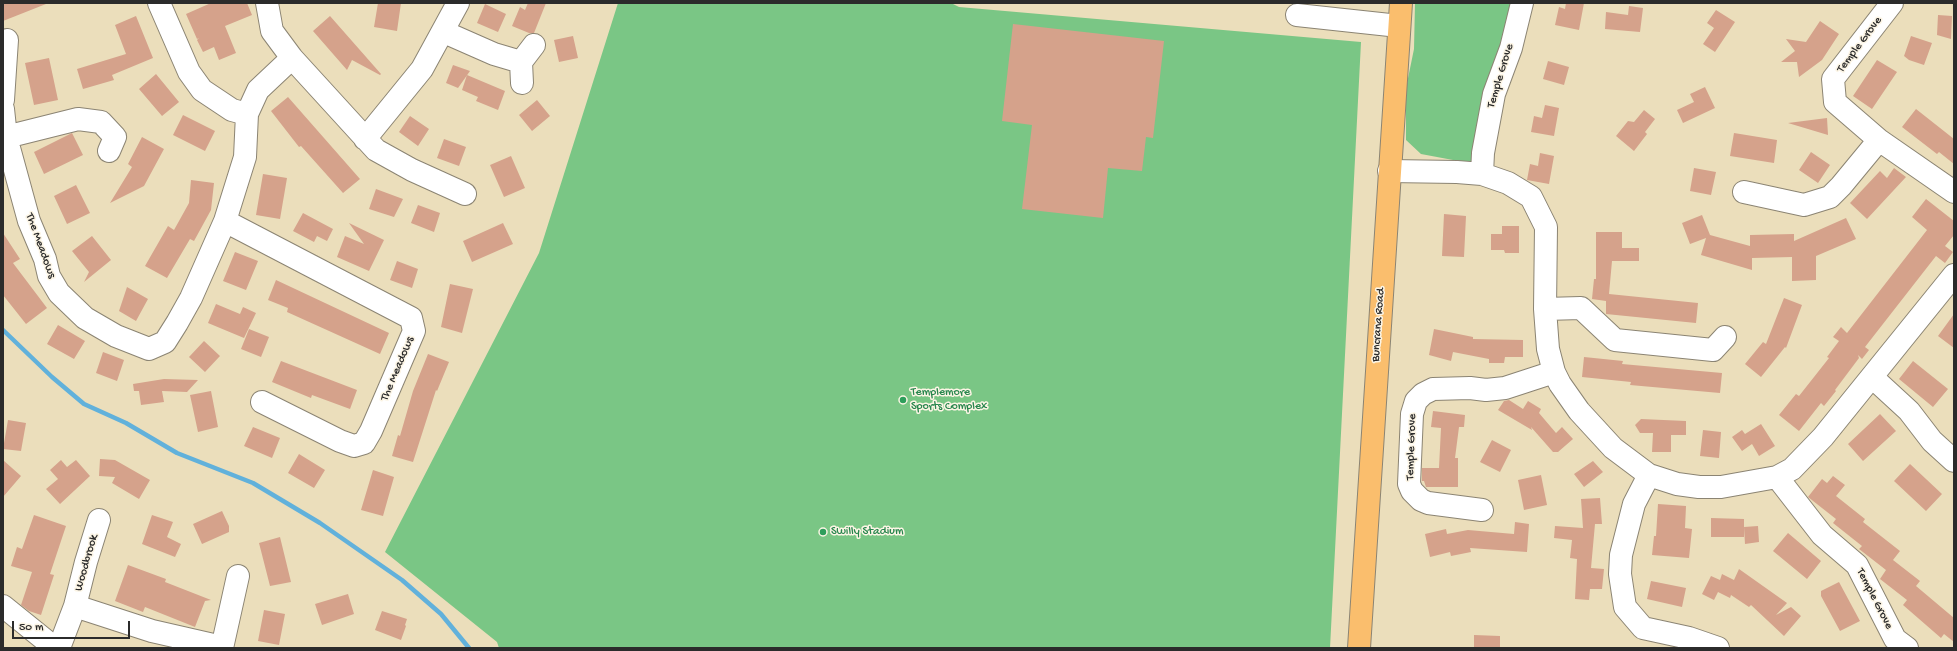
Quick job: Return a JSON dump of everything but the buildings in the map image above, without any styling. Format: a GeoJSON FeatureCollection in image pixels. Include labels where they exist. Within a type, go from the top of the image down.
{"type":"FeatureCollection","features":[{"type":"Feature","properties":{"kind":"highway","name":"Buncrana Road"},"geometry":{"type":"LineString","coordinates":[[1359,648],[1401,3]]}},
{"type":"Feature","properties":{"kind":"street"},"geometry":{"type":"LineString","coordinates":[[159,3],[189,72],[202,90],[232,110],[247,114]]}},
{"type":"Feature","properties":{"kind":"street"},"geometry":{"type":"LineString","coordinates":[[267,3],[272,31],[292,58],[376,150],[412,170],[466,194]]}},
{"type":"Feature","properties":{"kind":"street"},"geometry":{"type":"LineString","coordinates":[[365,139],[422,69],[444,32],[458,3]]}},
{"type":"Feature","properties":{"kind":"street","name":"Temple Grove"},"geometry":{"type":"LineString","coordinates":[[1482,174],[1483,153],[1494,94],[1511,48],[1522,3]]}},
{"type":"Feature","properties":{"kind":"street","name":"Temple Grove"},"geometry":{"type":"LineString","coordinates":[[1892,3],[1834,79],[1835,102],[1879,140],[1954,192]]}},
{"type":"Feature","properties":{"kind":"street"},"geometry":{"type":"LineString","coordinates":[[1297,15],[1399,26]]}},
{"type":"Feature","properties":{"kind":"street"},"geometry":{"type":"LineString","coordinates":[[444,32],[494,54],[526,63]]}},
{"type":"Feature","properties":{"kind":"street"},"geometry":{"type":"LineString","coordinates":[[3,100],[7,40]]}},
{"type":"Feature","properties":{"kind":"street","name":"The Meadows"},"geometry":{"type":"LineString","coordinates":[[3,109],[6,138],[29,220],[45,259],[49,276],[59,293],[85,318],[123,339],[149,349],[165,342],[191,298],[225,221],[245,158],[247,114],[258,90],[292,58]]}},
{"type":"Feature","properties":{"kind":"street"},"geometry":{"type":"LineString","coordinates":[[6,138],[78,119],[101,122],[115,137],[109,151]]}},
{"type":"Feature","properties":{"kind":"street"},"geometry":{"type":"LineString","coordinates":[[1744,192],[1804,205],[1830,196],[1841,186],[1879,140]]}},
{"type":"Feature","properties":{"kind":"street"},"geometry":{"type":"LineString","coordinates":[[1389,172],[1457,172],[1482,174],[1508,183],[1531,197],[1546,227],[1545,309],[1548,349],[1554,372],[1566,395],[1595,429],[1629,462],[1664,481],[1699,487],[1721,487],[1777,477],[1792,469],[1818,442],[1954,275]]}},
{"type":"Feature","properties":{"kind":"street","name":"The Meadows"},"geometry":{"type":"LineString","coordinates":[[225,221],[412,318],[414,331],[371,431],[364,443],[354,446],[340,441],[262,402]]}},
{"type":"Feature","properties":{"kind":"street"},"geometry":{"type":"LineString","coordinates":[[1545,309],[1580,308],[1615,340],[1714,350],[1725,337]]}},
{"type":"Feature","properties":{"kind":"street","name":"Temple Grove"},"geometry":{"type":"LineString","coordinates":[[1482,510],[1428,504],[1416,496],[1412,491],[1409,484],[1412,414],[1416,401],[1423,394],[1433,389],[1470,388],[1486,390],[1504,388],[1554,372]]}},
{"type":"Feature","properties":{"kind":"street"},"geometry":{"type":"LineString","coordinates":[[1872,377],[1909,411],[1932,441],[1954,461]]}},
{"type":"Feature","properties":{"kind":"street"},"geometry":{"type":"LineString","coordinates":[[1649,474],[1634,504],[1621,555],[1620,574],[1625,607],[1643,628],[1689,638],[1718,648]]}},
{"type":"Feature","properties":{"kind":"street","name":"Temple Grove"},"geometry":{"type":"LineString","coordinates":[[1777,477],[1822,535],[1857,565],[1894,640],[1907,648]]}},
{"type":"Feature","properties":{"kind":"street","name":"Woodbrook"},"geometry":{"type":"LineString","coordinates":[[59,648],[75,606],[86,562],[99,520]]}},
{"type":"Feature","properties":{"kind":"street","name":"Woodbrook"},"geometry":{"type":"LineString","coordinates":[[75,606],[152,631],[222,648],[238,576]]}},
{"type":"Feature","properties":{"kind":"street"},"geometry":{"type":"LineString","coordinates":[[3,606],[55,648]]}},
{"type":"Feature","properties":{"kind":"green space","name":"Templemore Sports Complex"},"geometry":{"type":"Polygon","coordinates":[[[618,3],[951,3],[959,7],[1361,42],[1330,648],[499,648],[497,642],[385,552],[539,253],[618,3]]]}},
{"type":"Feature","properties":{"kind":"green space"},"geometry":{"type":"Polygon","coordinates":[[[1415,3],[1517,3],[1474,161],[1469,163],[1421,154],[1406,140],[1406,88],[1414,49],[1415,3]]]}},
{"type":"Feature","properties":{"kind":"waterway"},"geometry":{"type":"LineString","coordinates":[[3,330],[52,377],[84,404],[126,423],[177,453],[253,483],[320,523],[402,580],[441,614],[469,648]]}},
{"type":"Feature","properties":{"kind":"place","name":"Templemore Sports Complex"},"geometry":{"type":"Point","coordinates":[903,400]}},
{"type":"Feature","properties":{"kind":"place","name":"Swilly Stadium"},"geometry":{"type":"Point","coordinates":[823,532]}}]}
